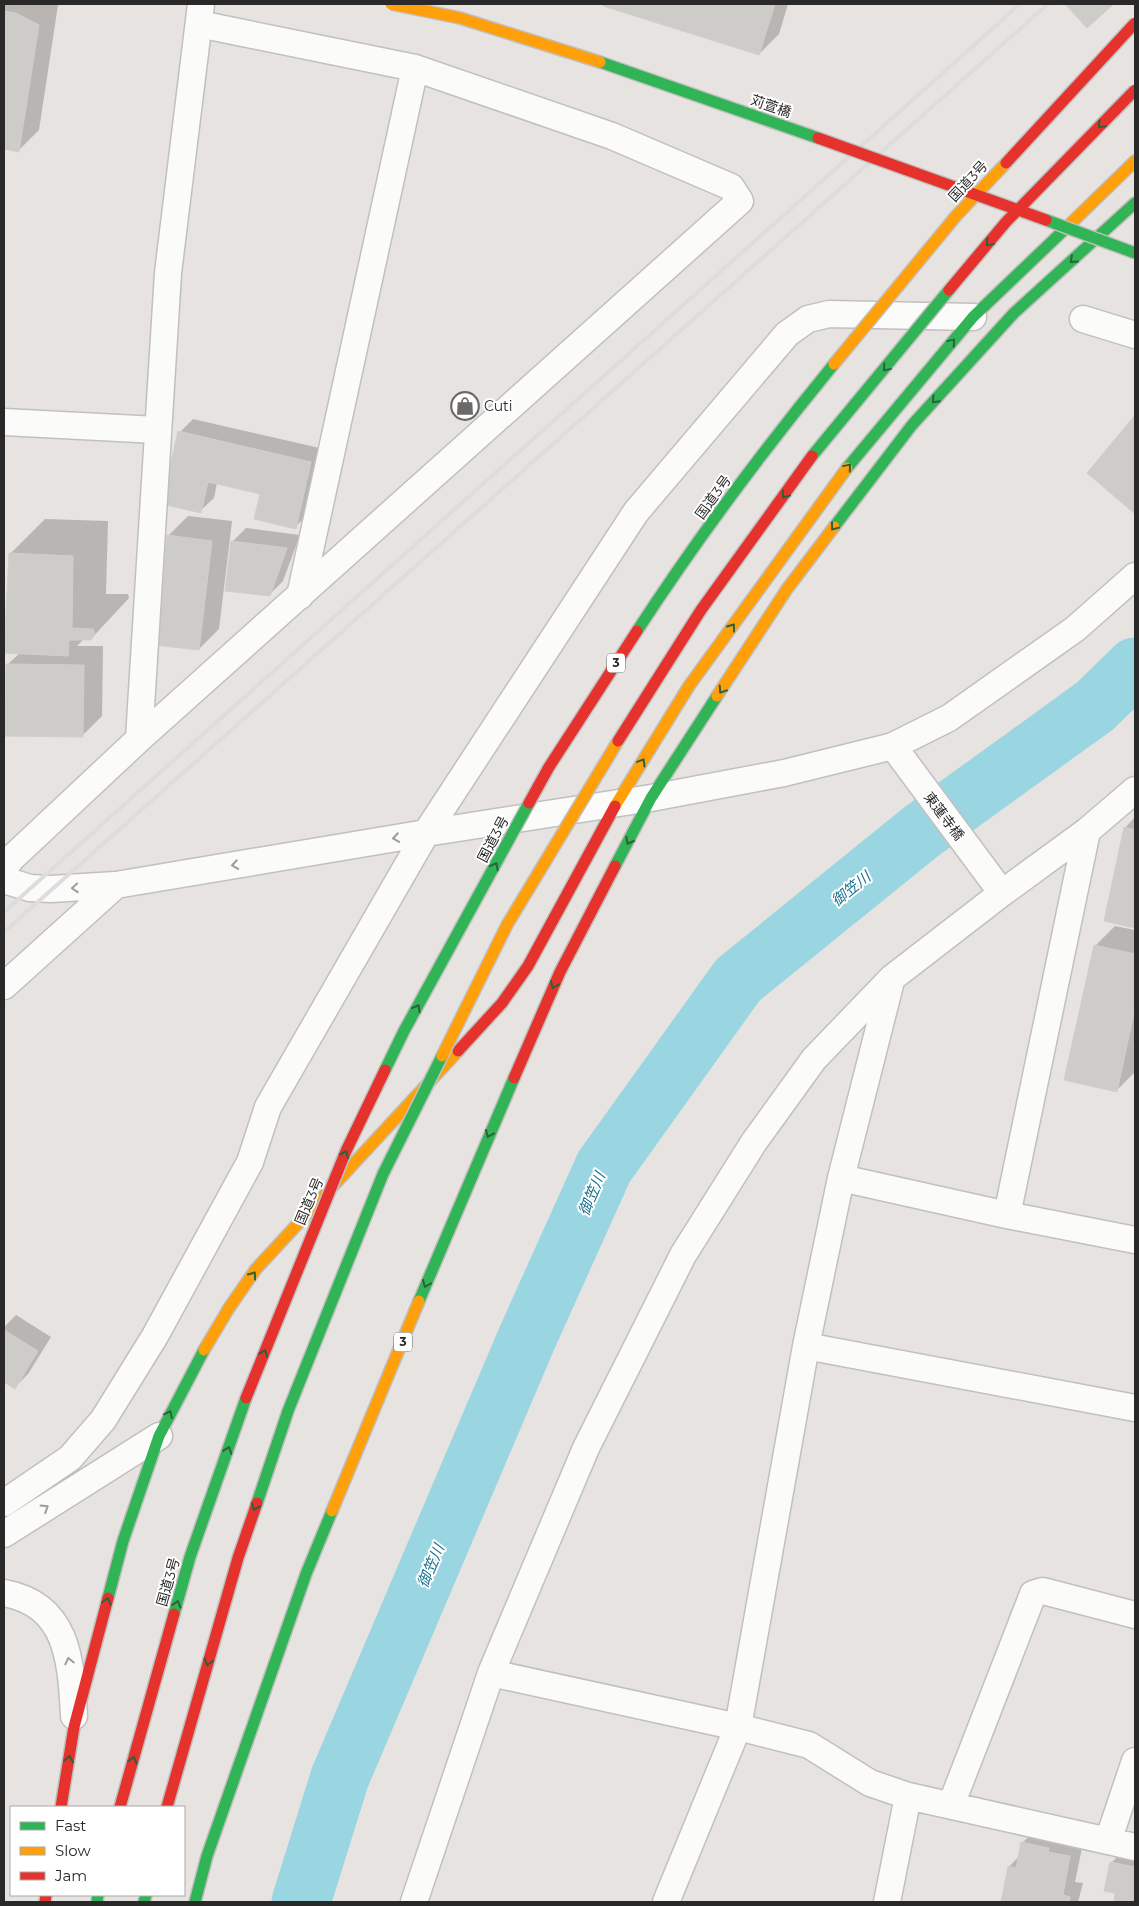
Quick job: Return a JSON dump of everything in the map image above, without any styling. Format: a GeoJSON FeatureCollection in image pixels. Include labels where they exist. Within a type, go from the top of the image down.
{"type":"FeatureCollection","features":[{"type":"Feature","properties":{"kind":"main road","name":"苅萱橋"},"geometry":{"type":"LineString","coordinates":[[391,4],[460,18],[604,63],[898,166],[1135,253]]}},
{"type":"Feature","properties":{"kind":"main road","name":"国道3号"},"geometry":{"type":"LineString","coordinates":[[120,1806],[190,1557],[246,1398],[346,1151],[404,1031],[549,766],[659,597],[782,426],[956,216],[1135,23]]}},
{"type":"Feature","properties":{"kind":"main road"},"geometry":{"type":"LineString","coordinates":[[167,1806],[238,1558],[288,1411],[383,1174],[503,934],[599,770],[702,610],[817,450],[1006,222],[1135,90]]}},
{"type":"Feature","properties":{"kind":"main road"},"geometry":{"type":"LineString","coordinates":[[61,1806],[74,1727],[123,1541],[159,1436],[181,1391],[229,1308],[256,1269],[502,1003],[528,966],[617,804],[689,686],[837,480],[973,317],[1135,161]]}},
{"type":"Feature","properties":{"kind":"main road","name":"3"},"geometry":{"type":"LineString","coordinates":[[195,1902],[207,1856],[313,1556],[486,1141],[560,972],[651,798],[787,589],[912,425],[1014,313],[1135,203]]}},
{"type":"Feature","properties":{"kind":"street"},"geometry":{"type":"LineString","coordinates":[[4,868],[12,858],[139,739],[740,201],[732,187],[612,136],[415,68],[200,14],[168,272],[139,739]]}},
{"type":"Feature","properties":{"kind":"street"},"geometry":{"type":"LineString","coordinates":[[300,596],[415,68]]}},
{"type":"Feature","properties":{"kind":"street"},"geometry":{"type":"LineString","coordinates":[[4,1503],[70,1458],[103,1420],[155,1336],[250,1162],[268,1107],[426,833],[636,512],[786,334],[808,319],[829,314],[973,317]]}},
{"type":"Feature","properties":{"kind":"street"},"geometry":{"type":"LineString","coordinates":[[1083,319],[1135,335]]}},
{"type":"Feature","properties":{"kind":"street"},"geometry":{"type":"LineString","coordinates":[[4,422],[157,430]]}},
{"type":"Feature","properties":{"kind":"street"},"geometry":{"type":"LineString","coordinates":[[4,880],[30,888],[51,889],[116,885],[426,833],[617,804],[899,754],[1075,629],[1135,576]]}},
{"type":"Feature","properties":{"kind":"street","name":"東蓮寺橋"},"geometry":{"type":"LineString","coordinates":[[899,754],[1002,893]]}},
{"type":"Feature","properties":{"kind":"street"},"geometry":{"type":"LineString","coordinates":[[414,1902],[491,1674],[586,1448],[683,1255],[754,1142],[814,1058],[892,978],[1002,893],[1087,831],[1135,790]]}},
{"type":"Feature","properties":{"kind":"street"},"geometry":{"type":"LineString","coordinates":[[1007,1215],[1087,831]]}},
{"type":"Feature","properties":{"kind":"street"},"geometry":{"type":"LineString","coordinates":[[4,986],[116,885]]}},
{"type":"Feature","properties":{"kind":"street"},"geometry":{"type":"LineString","coordinates":[[666,1902],[738,1727],[806,1346],[841,1178],[892,978]]}},
{"type":"Feature","properties":{"kind":"street"},"geometry":{"type":"LineString","coordinates":[[841,1178],[1007,1215],[1135,1240]]}},
{"type":"Feature","properties":{"kind":"street"},"geometry":{"type":"LineString","coordinates":[[806,1346],[1135,1408]]}},
{"type":"Feature","properties":{"kind":"street"},"geometry":{"type":"LineString","coordinates":[[4,1534],[159,1436]]}},
{"type":"Feature","properties":{"kind":"street"},"geometry":{"type":"LineString","coordinates":[[951,1805],[1033,1594],[1043,1591],[1135,1615]]}},
{"type":"Feature","properties":{"kind":"street"},"geometry":{"type":"LineString","coordinates":[[4,1593],[17,1595],[47,1613],[65,1642],[71,1669],[74,1727]]}},
{"type":"Feature","properties":{"kind":"street"},"geometry":{"type":"LineString","coordinates":[[491,1674],[738,1727],[809,1745],[870,1782],[908,1796],[1135,1846]]}},
{"type":"Feature","properties":{"kind":"street"},"geometry":{"type":"LineString","coordinates":[[1108,1841],[1135,1761]]}},
{"type":"Feature","properties":{"kind":"street"},"geometry":{"type":"LineString","coordinates":[[887,1902],[908,1796]]}},
{"type":"Feature","properties":{"kind":"building"},"geometry":{"type":"Polygon","coordinates":[[[604,4],[775,4],[759,55],[603,6],[604,4]]]}},
{"type":"Feature","properties":{"kind":"building"},"geometry":{"type":"Polygon","coordinates":[[[1065,4],[1114,4],[1087,28],[1065,4]]]}},
{"type":"Feature","properties":{"kind":"building"},"geometry":{"type":"Polygon","coordinates":[[[4,11],[16,13],[39,25],[19,152],[4,149],[4,11]]]}},
{"type":"Feature","properties":{"kind":"building"},"geometry":{"type":"Polygon","coordinates":[[[1135,415],[1135,514],[1087,473],[1135,415]]]}},
{"type":"Feature","properties":{"kind":"building"},"geometry":{"type":"Polygon","coordinates":[[[178,431],[311,462],[296,529],[254,519],[260,494],[208,482],[201,513],[162,504],[178,431]]]}},
{"type":"Feature","properties":{"kind":"building"},"geometry":{"type":"Polygon","coordinates":[[[167,535],[212,541],[199,650],[154,645],[167,535]]]}},
{"type":"Feature","properties":{"kind":"building"},"geometry":{"type":"Polygon","coordinates":[[[231,541],[287,548],[270,596],[225,591],[231,541]]]}},
{"type":"Feature","properties":{"kind":"building"},"geometry":{"type":"Polygon","coordinates":[[[9,553],[73,556],[72,628],[93,629],[95,634],[91,640],[69,640],[68,656],[4,653],[9,553]]]}},
{"type":"Feature","properties":{"kind":"building"},"geometry":{"type":"Polygon","coordinates":[[[6,664],[84,665],[83,737],[4,736],[6,664]]]}},
{"type":"Feature","properties":{"kind":"building"},"geometry":{"type":"Polygon","coordinates":[[[1124,827],[1135,830],[1135,928],[1104,921],[1124,827]]]}},
{"type":"Feature","properties":{"kind":"building"},"geometry":{"type":"Polygon","coordinates":[[[1094,945],[1135,954],[1135,1008],[1117,1092],[1064,1080],[1094,945]]]}},
{"type":"Feature","properties":{"kind":"building"},"geometry":{"type":"Polygon","coordinates":[[[4,1330],[38,1351],[15,1389],[4,1382],[4,1330]]]}},
{"type":"Feature","properties":{"kind":"building"},"geometry":{"type":"Polygon","coordinates":[[[1021,1842],[1049,1848],[1048,1852],[1070,1856],[1063,1895],[1070,1897],[1069,1902],[1001,1902],[1008,1866],[1016,1868],[1021,1842]]]}},
{"type":"Feature","properties":{"kind":"building"},"geometry":{"type":"Polygon","coordinates":[[[1110,1862],[1135,1867],[1135,1902],[1114,1902],[1115,1893],[1104,1891],[1110,1862]]]}},
{"type":"Feature","properties":{"kind":"waterway","name":"御笠川"},"geometry":{"type":"LineString","coordinates":[[301,1902],[340,1777],[527,1338],[604,1167],[738,980],[922,831],[1095,706],[1135,667]]}},
{"type":"Feature","properties":{"kind":"railway"},"geometry":{"type":"LineString","coordinates":[[4,912],[1020,4]]}},
{"type":"Feature","properties":{"kind":"railway"},"geometry":{"type":"LineString","coordinates":[[4,932],[1048,4]]}},
{"type":"Feature","properties":{"kind":"traffic: fast"},"geometry":{"type":"LineString","coordinates":[[600,62],[818,138]]}},
{"type":"Feature","properties":{"kind":"traffic: fast"},"geometry":{"type":"LineString","coordinates":[[834,527],[912,425],[1014,313],[1135,203]]}},
{"type":"Feature","properties":{"kind":"traffic: fast"},"geometry":{"type":"LineString","coordinates":[[1046,220],[1135,253]]}},
{"type":"Feature","properties":{"kind":"traffic: fast"},"geometry":{"type":"LineString","coordinates":[[847,468],[973,317],[1065,229]]}},
{"type":"Feature","properties":{"kind":"traffic: fast"},"geometry":{"type":"LineString","coordinates":[[812,456],[949,290]]}},
{"type":"Feature","properties":{"kind":"traffic: fast"},"geometry":{"type":"LineString","coordinates":[[637,631],[683,562],[732,494],[834,364]]}},
{"type":"Feature","properties":{"kind":"traffic: fast"},"geometry":{"type":"LineString","coordinates":[[615,866],[651,798],[717,696]]}},
{"type":"Feature","properties":{"kind":"traffic: fast"},"geometry":{"type":"LineString","coordinates":[[385,1070],[404,1031],[529,803]]}},
{"type":"Feature","properties":{"kind":"traffic: fast"},"geometry":{"type":"LineString","coordinates":[[288,1411],[383,1174],[442,1056]]}},
{"type":"Feature","properties":{"kind":"traffic: fast"},"geometry":{"type":"LineString","coordinates":[[419,1301],[514,1078]]}},
{"type":"Feature","properties":{"kind":"traffic: fast"},"geometry":{"type":"LineString","coordinates":[[108,1598],[123,1541],[159,1436],[204,1350]]}},
{"type":"Feature","properties":{"kind":"traffic: fast"},"geometry":{"type":"LineString","coordinates":[[174,1614],[190,1557],[246,1398]]}},
{"type":"Feature","properties":{"kind":"traffic: fast"},"geometry":{"type":"LineString","coordinates":[[257,1503],[288,1411]]}},
{"type":"Feature","properties":{"kind":"traffic: fast"},"geometry":{"type":"LineString","coordinates":[[195,1902],[207,1856],[306,1574],[332,1511]]}},
{"type":"Feature","properties":{"kind":"traffic: fast"},"geometry":{"type":"LineString","coordinates":[[97,1902],[98,1896]]}},
{"type":"Feature","properties":{"kind":"traffic: fast"},"geometry":{"type":"LineString","coordinates":[[144,1902],[146,1896]]}},
{"type":"Feature","properties":{"kind":"traffic: slow"},"geometry":{"type":"LineString","coordinates":[[391,4],[460,18],[600,62]]}},
{"type":"Feature","properties":{"kind":"traffic: slow"},"geometry":{"type":"LineString","coordinates":[[1065,229],[1135,161]]}},
{"type":"Feature","properties":{"kind":"traffic: slow"},"geometry":{"type":"LineString","coordinates":[[834,364],[956,216],[1006,163]]}},
{"type":"Feature","properties":{"kind":"traffic: slow"},"geometry":{"type":"LineString","coordinates":[[615,806],[689,686],[847,468]]}},
{"type":"Feature","properties":{"kind":"traffic: slow"},"geometry":{"type":"LineString","coordinates":[[717,696],[787,589],[834,527]]}},
{"type":"Feature","properties":{"kind":"traffic: slow"},"geometry":{"type":"LineString","coordinates":[[442,1056],[507,925],[618,741]]}},
{"type":"Feature","properties":{"kind":"traffic: slow"},"geometry":{"type":"LineString","coordinates":[[204,1350],[229,1308],[256,1269],[458,1051]]}},
{"type":"Feature","properties":{"kind":"traffic: slow"},"geometry":{"type":"LineString","coordinates":[[332,1511],[419,1301]]}},
{"type":"Feature","properties":{"kind":"traffic: jam"},"geometry":{"type":"LineString","coordinates":[[1006,163],[1135,23]]}},
{"type":"Feature","properties":{"kind":"traffic: jam"},"geometry":{"type":"LineString","coordinates":[[949,290],[1006,222],[1135,90]]}},
{"type":"Feature","properties":{"kind":"traffic: jam"},"geometry":{"type":"LineString","coordinates":[[818,138],[1046,220]]}},
{"type":"Feature","properties":{"kind":"traffic: jam"},"geometry":{"type":"LineString","coordinates":[[618,741],[701,610],[812,456]]}},
{"type":"Feature","properties":{"kind":"traffic: jam"},"geometry":{"type":"LineString","coordinates":[[529,803],[549,767],[637,631]]}},
{"type":"Feature","properties":{"kind":"traffic: jam"},"geometry":{"type":"LineString","coordinates":[[458,1051],[502,1003],[528,966],[615,806]]}},
{"type":"Feature","properties":{"kind":"traffic: jam"},"geometry":{"type":"LineString","coordinates":[[514,1078],[560,972],[615,866]]}},
{"type":"Feature","properties":{"kind":"traffic: jam"},"geometry":{"type":"LineString","coordinates":[[246,1398],[346,1151],[385,1070]]}},
{"type":"Feature","properties":{"kind":"traffic: jam"},"geometry":{"type":"LineString","coordinates":[[167,1806],[238,1558],[257,1503]]}},
{"type":"Feature","properties":{"kind":"traffic: jam"},"geometry":{"type":"LineString","coordinates":[[61,1806],[74,1727],[108,1598]]}},
{"type":"Feature","properties":{"kind":"traffic: jam"},"geometry":{"type":"LineString","coordinates":[[120,1806],[174,1614]]}},
{"type":"Feature","properties":{"kind":"traffic: jam"},"geometry":{"type":"LineString","coordinates":[[45,1902],[46,1896]]}},
{"type":"Feature","properties":{"kind":"place","name":"Cuti"},"geometry":{"type":"Point","coordinates":[465,406]}}]}
